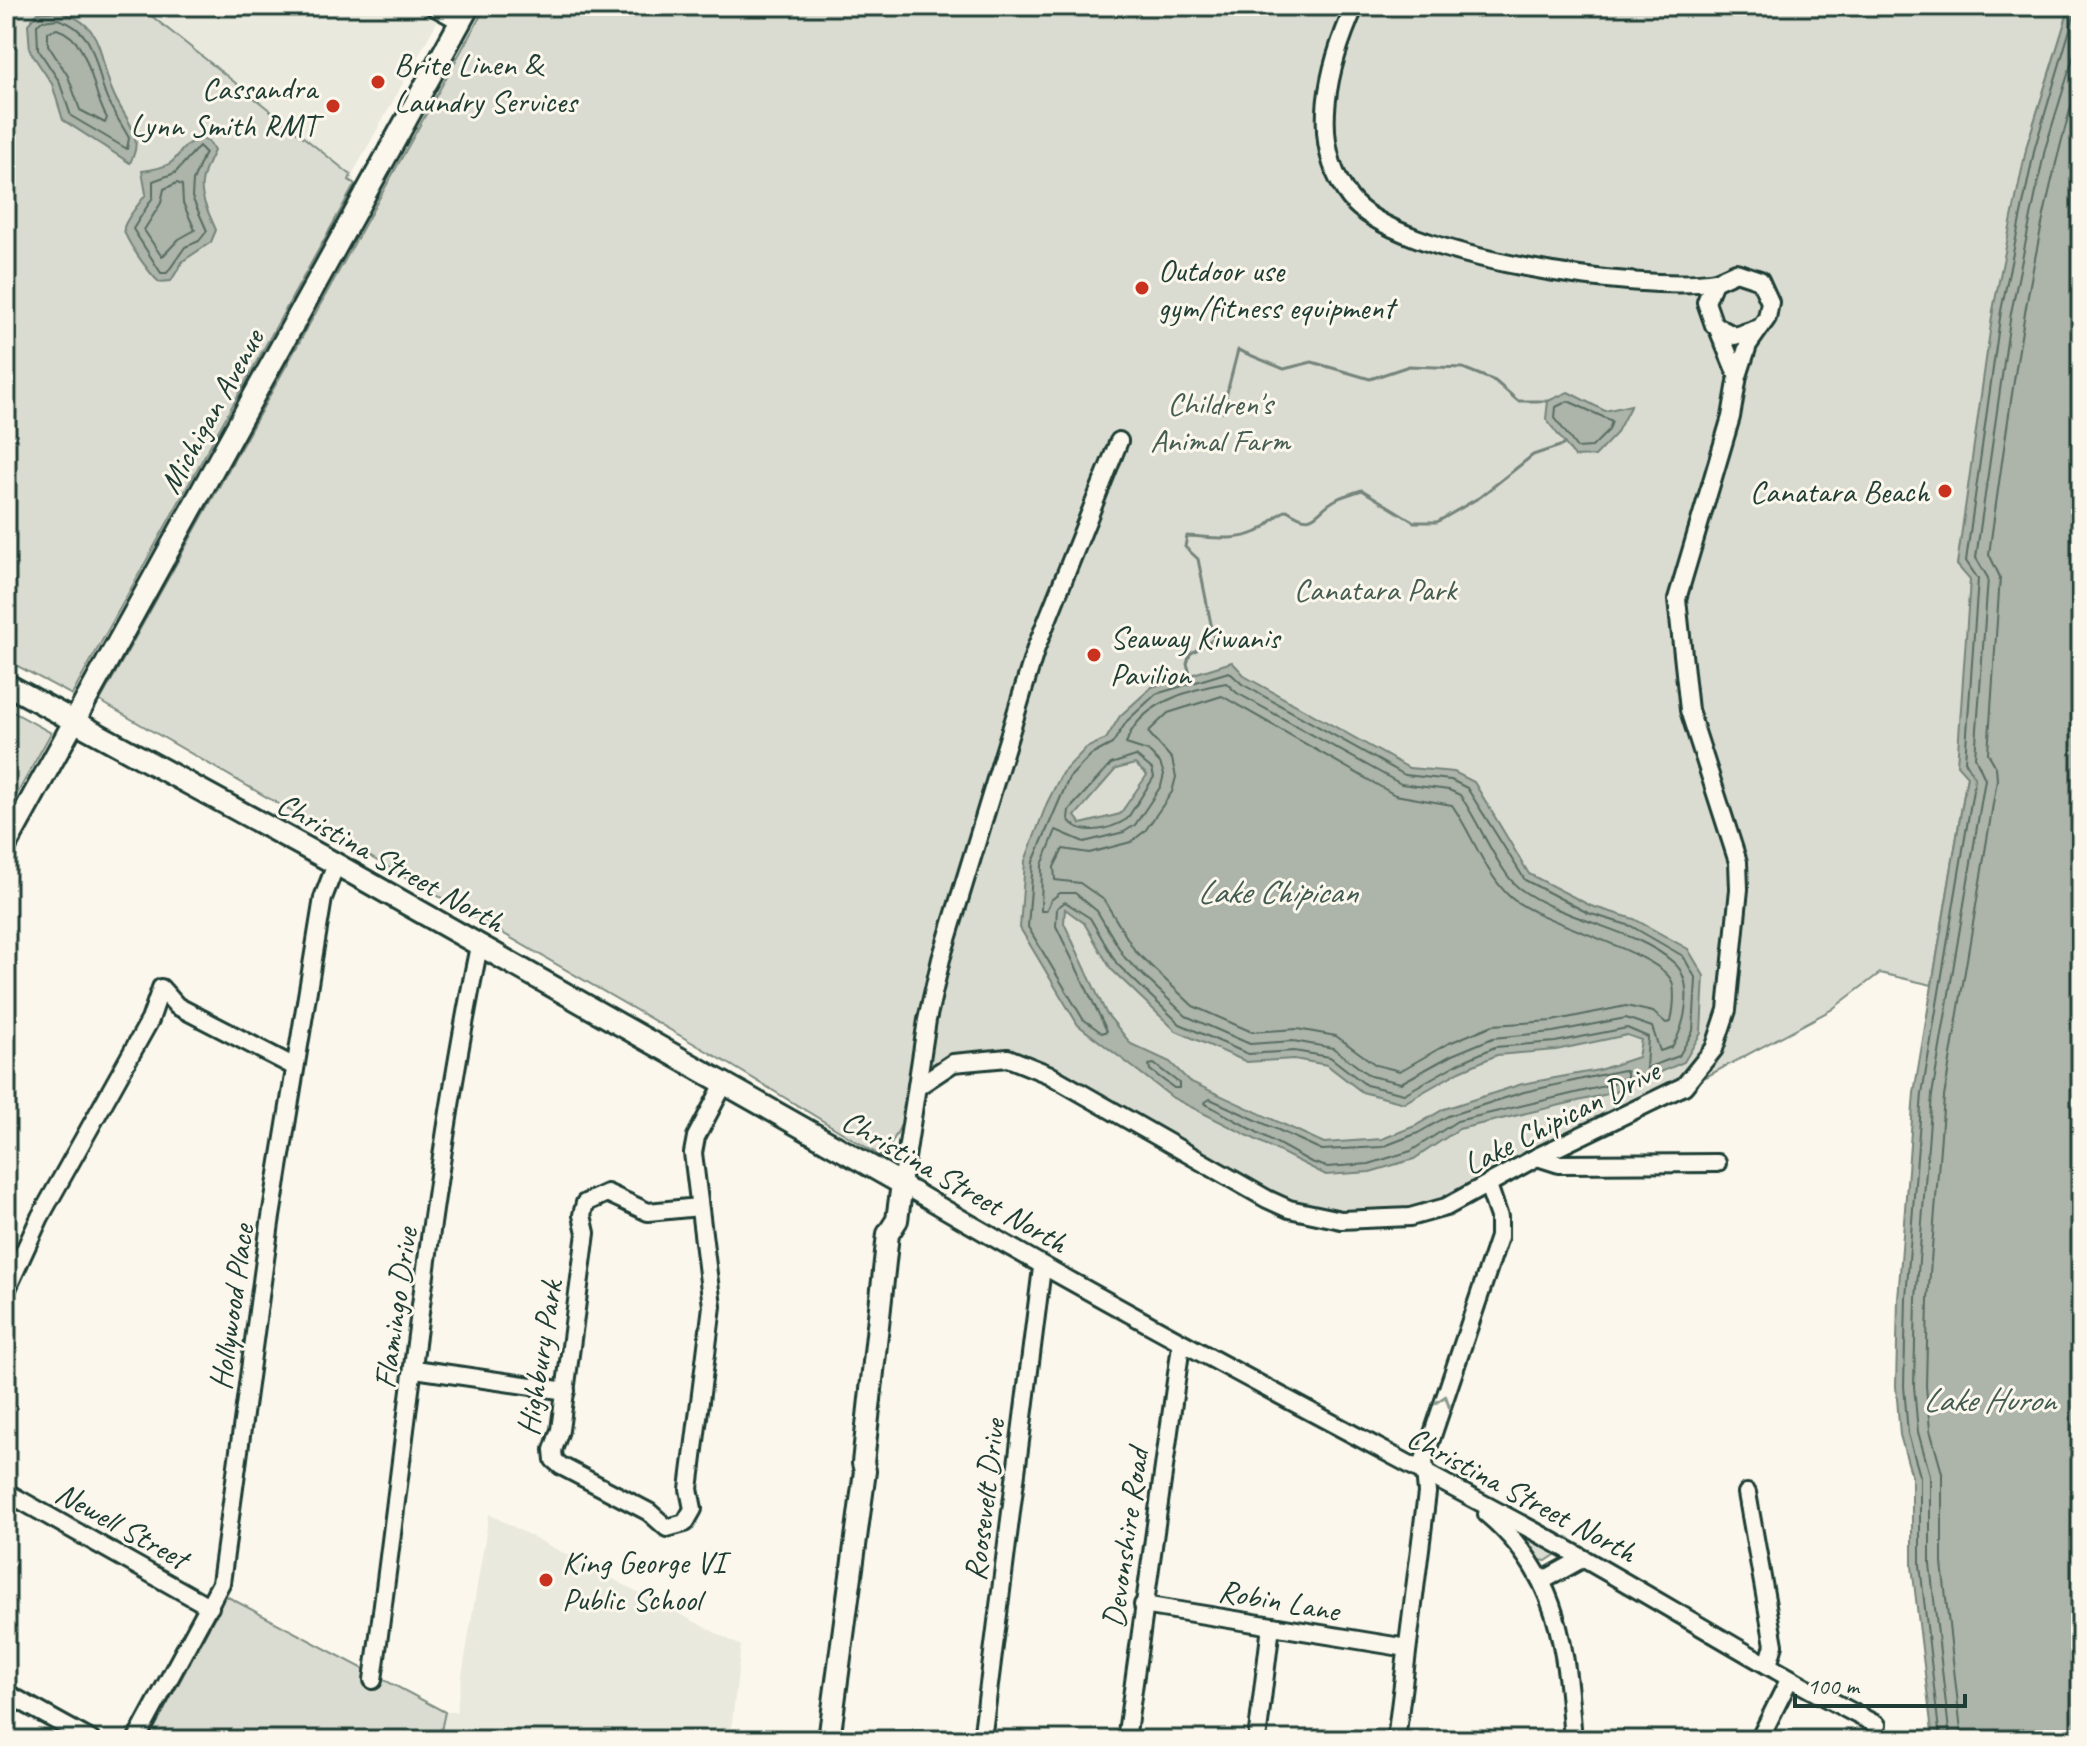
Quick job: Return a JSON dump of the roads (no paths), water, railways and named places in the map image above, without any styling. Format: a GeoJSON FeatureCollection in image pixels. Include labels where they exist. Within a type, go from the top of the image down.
{"type":"FeatureCollection","features":[{"type":"Feature","properties":{"kind":"main road","name":"Michigan Avenue"},"geometry":{"type":"LineString","coordinates":[[6,845],[464,14]]}},
{"type":"Feature","properties":{"kind":"main road","name":"Christina Street North"},"geometry":{"type":"LineString","coordinates":[[6,684],[336,864],[902,1184]]}},
{"type":"Feature","properties":{"kind":"main road"},"geometry":{"type":"LineString","coordinates":[[829,1740],[865,1471],[863,1463],[888,1234],[897,1220],[902,1184]]}},
{"type":"Feature","properties":{"kind":"street"},"geometry":{"type":"LineString","coordinates":[[433,6],[464,14]]}},
{"type":"Feature","properties":{"kind":"street"},"geometry":{"type":"LineString","coordinates":[[1355,6],[1337,48],[1327,92],[1333,162],[1352,201],[1394,229],[1519,267],[1561,275],[1665,284],[1716,281],[1736,272],[1749,274],[1761,282],[1770,305],[1759,328],[1740,336],[1718,329]]}},
{"type":"Feature","properties":{"kind":"street"},"geometry":{"type":"LineString","coordinates":[[1707,313],[1706,298],[1716,281]]}},
{"type":"Feature","properties":{"kind":"street"},"geometry":{"type":"LineString","coordinates":[[1665,284],[1689,296],[1707,313],[1731,354],[1738,376]]}},
{"type":"Feature","properties":{"kind":"street","name":"Lake Chipican Drive"},"geometry":{"type":"LineString","coordinates":[[917,1087],[953,1063],[1008,1058],[1048,1074],[1267,1199],[1289,1209],[1341,1220],[1410,1217],[1446,1207],[1537,1157],[1684,1086],[1714,1049],[1727,1010],[1739,889],[1738,862],[1689,710],[1677,599],[1731,417],[1738,376],[1748,345],[1759,328]]}},
{"type":"Feature","properties":{"kind":"street"},"geometry":{"type":"LineString","coordinates":[[902,1184],[941,959],[1026,678],[1069,559],[1119,441]]}},
{"type":"Feature","properties":{"kind":"street","name":"Hollywood Place"},"geometry":{"type":"LineString","coordinates":[[136,1740],[210,1607],[222,1574],[295,1067],[323,898],[336,864]]}},
{"type":"Feature","properties":{"kind":"street","name":"Flamingo Drive"},"geometry":{"type":"LineString","coordinates":[[373,1680],[459,1054],[479,946]]}},
{"type":"Feature","properties":{"kind":"street"},"geometry":{"type":"LineString","coordinates":[[6,1291],[40,1217],[150,1020],[161,988],[177,1006],[295,1067]]}},
{"type":"Feature","properties":{"kind":"street","name":"Highbury Park"},"geometry":{"type":"LineString","coordinates":[[699,1207],[648,1212],[607,1193],[585,1203],[582,1215],[586,1233],[566,1391],[553,1450],[557,1464],[649,1512],[663,1527],[674,1528],[685,1523],[693,1509],[689,1489],[712,1306],[693,1153],[696,1137],[725,1082]]}},
{"type":"Feature","properties":{"kind":"street"},"geometry":{"type":"LineString","coordinates":[[1537,1157],[1559,1164],[1717,1163]]}},
{"type":"Feature","properties":{"kind":"street","name":"Christina Street North"},"geometry":{"type":"LineString","coordinates":[[902,1184],[1042,1268],[1576,1555],[1789,1680],[1877,1725]]}},
{"type":"Feature","properties":{"kind":"street"},"geometry":{"type":"LineString","coordinates":[[1396,1740],[1427,1493],[1424,1460],[1499,1237],[1497,1207],[1488,1185]]}},
{"type":"Feature","properties":{"kind":"street","name":"Roosevelt Drive"},"geometry":{"type":"LineString","coordinates":[[982,1740],[1042,1268]]}},
{"type":"Feature","properties":{"kind":"street","name":"Devonshire Road"},"geometry":{"type":"LineString","coordinates":[[1126,1740],[1181,1345]]}},
{"type":"Feature","properties":{"kind":"street"},"geometry":{"type":"LineString","coordinates":[[415,1369],[566,1391]]}},
{"type":"Feature","properties":{"kind":"street","name":"Newell Street"},"geometry":{"type":"LineString","coordinates":[[6,1492],[210,1607]]}},
{"type":"Feature","properties":{"kind":"street"},"geometry":{"type":"LineString","coordinates":[[1747,1493],[1774,1645],[1768,1665]]}},
{"type":"Feature","properties":{"kind":"street"},"geometry":{"type":"LineString","coordinates":[[1467,1498],[1502,1528],[1539,1577],[1562,1637],[1573,1740]]}},
{"type":"Feature","properties":{"kind":"street"},"geometry":{"type":"LineString","coordinates":[[1539,1577],[1576,1555]]}},
{"type":"Feature","properties":{"kind":"street","name":"Robin Lane"},"geometry":{"type":"LineString","coordinates":[[1143,1605],[1407,1648]]}},
{"type":"Feature","properties":{"kind":"street"},"geometry":{"type":"LineString","coordinates":[[1257,1740],[1271,1626]]}},
{"type":"Feature","properties":{"kind":"street"},"geometry":{"type":"LineString","coordinates":[[1759,1740],[1789,1680]]}},
{"type":"Feature","properties":{"kind":"street"},"geometry":{"type":"LineString","coordinates":[[6,1693],[91,1740]]}},
{"type":"Feature","properties":{"kind":"water","name":"Lake Huron"},"geometry":{"type":"Polygon","coordinates":[[[2070,6],[2081,6],[2081,1740],[1933,1740],[1912,1566],[1912,1477],[1900,1435],[1896,1386],[1898,1299],[1914,1093],[1967,776],[1957,765],[1970,580],[1957,565],[1993,310],[2027,145],[2070,6]]]}},
{"type":"Feature","properties":{"kind":"water"},"geometry":{"type":"Polygon","coordinates":[[[59,11],[86,25],[98,44],[108,81],[135,136],[136,144],[130,163],[63,120],[52,84],[30,51],[28,24],[38,13],[59,11]]]}},
{"type":"Feature","properties":{"kind":"water"},"geometry":{"type":"Polygon","coordinates":[[[199,137],[209,142],[214,151],[204,174],[202,192],[216,230],[211,242],[183,261],[171,281],[159,282],[132,247],[124,227],[146,194],[142,171],[172,162],[183,148],[199,137]]]}},
{"type":"Feature","properties":{"kind":"water"},"geometry":{"type":"Polygon","coordinates":[[[1568,392],[1605,411],[1631,405],[1616,434],[1595,456],[1575,457],[1546,419],[1548,401],[1568,392]]]}},
{"type":"Feature","properties":{"kind":"water","name":"Lake Chipican"},"geometry":{"type":"Polygon","coordinates":[[[1232,662],[1246,677],[1409,768],[1454,772],[1474,782],[1529,874],[1591,906],[1634,919],[1688,949],[1704,976],[1701,1033],[1684,1062],[1612,1093],[1459,1129],[1414,1159],[1370,1172],[1326,1175],[1173,1098],[1078,1025],[1020,928],[1025,861],[1062,773],[1086,748],[1106,739],[1120,716],[1152,687],[1232,662]],[[1135,764],[1116,769],[1075,816],[1081,824],[1120,814],[1147,775],[1135,764]],[[1065,909],[1064,923],[1106,1013],[1131,1044],[1170,1062],[1189,1081],[1324,1143],[1382,1139],[1415,1126],[1444,1109],[1522,1084],[1599,1070],[1638,1057],[1641,1040],[1627,1035],[1556,1050],[1497,1055],[1460,1071],[1404,1103],[1362,1092],[1327,1065],[1294,1059],[1247,1062],[1176,1031],[1111,969],[1084,923],[1065,909]]]}},
{"type":"Feature","properties":{"kind":"waterway"},"geometry":{"type":"LineString","coordinates":[[1222,412],[1238,350],[1284,369],[1312,362],[1370,379],[1409,366],[1463,368],[1495,381],[1518,401],[1548,401]]}},
{"type":"Feature","properties":{"kind":"waterway"},"geometry":{"type":"LineString","coordinates":[[1190,673],[1187,664],[1190,654],[1214,639],[1198,559],[1185,547],[1187,536],[1222,538],[1249,535],[1261,530],[1287,510],[1310,518],[1337,499],[1362,490],[1414,522],[1437,522],[1480,497],[1533,455],[1563,445]]}},
{"type":"Feature","properties":{"kind":"place","name":"Brite Linen & Laundry Services"},"geometry":{"type":"Point","coordinates":[378,82]}},
{"type":"Feature","properties":{"kind":"place","name":"Cassandra Lynn Smith RMT"},"geometry":{"type":"Point","coordinates":[333,106]}},
{"type":"Feature","properties":{"kind":"place","name":"Outdoor use gym/fitness equipment"},"geometry":{"type":"Point","coordinates":[1142,288]}},
{"type":"Feature","properties":{"kind":"place","name":"Canatara Beach"},"geometry":{"type":"Point","coordinates":[1945,491]}},
{"type":"Feature","properties":{"kind":"place","name":"Seaway Kiwanis Pavilion"},"geometry":{"type":"Point","coordinates":[1094,655]}},
{"type":"Feature","properties":{"kind":"place","name":"King George VI Public School"},"geometry":{"type":"Point","coordinates":[546,1580]}},
{"type":"Feature","properties":{"kind":"park label","name":"Children's Animal Farm"},"geometry":{"type":"Point","coordinates":[1220,422]}},
{"type":"Feature","properties":{"kind":"park label","name":"Canatara Park"},"geometry":{"type":"Point","coordinates":[1375,589]}}]}
